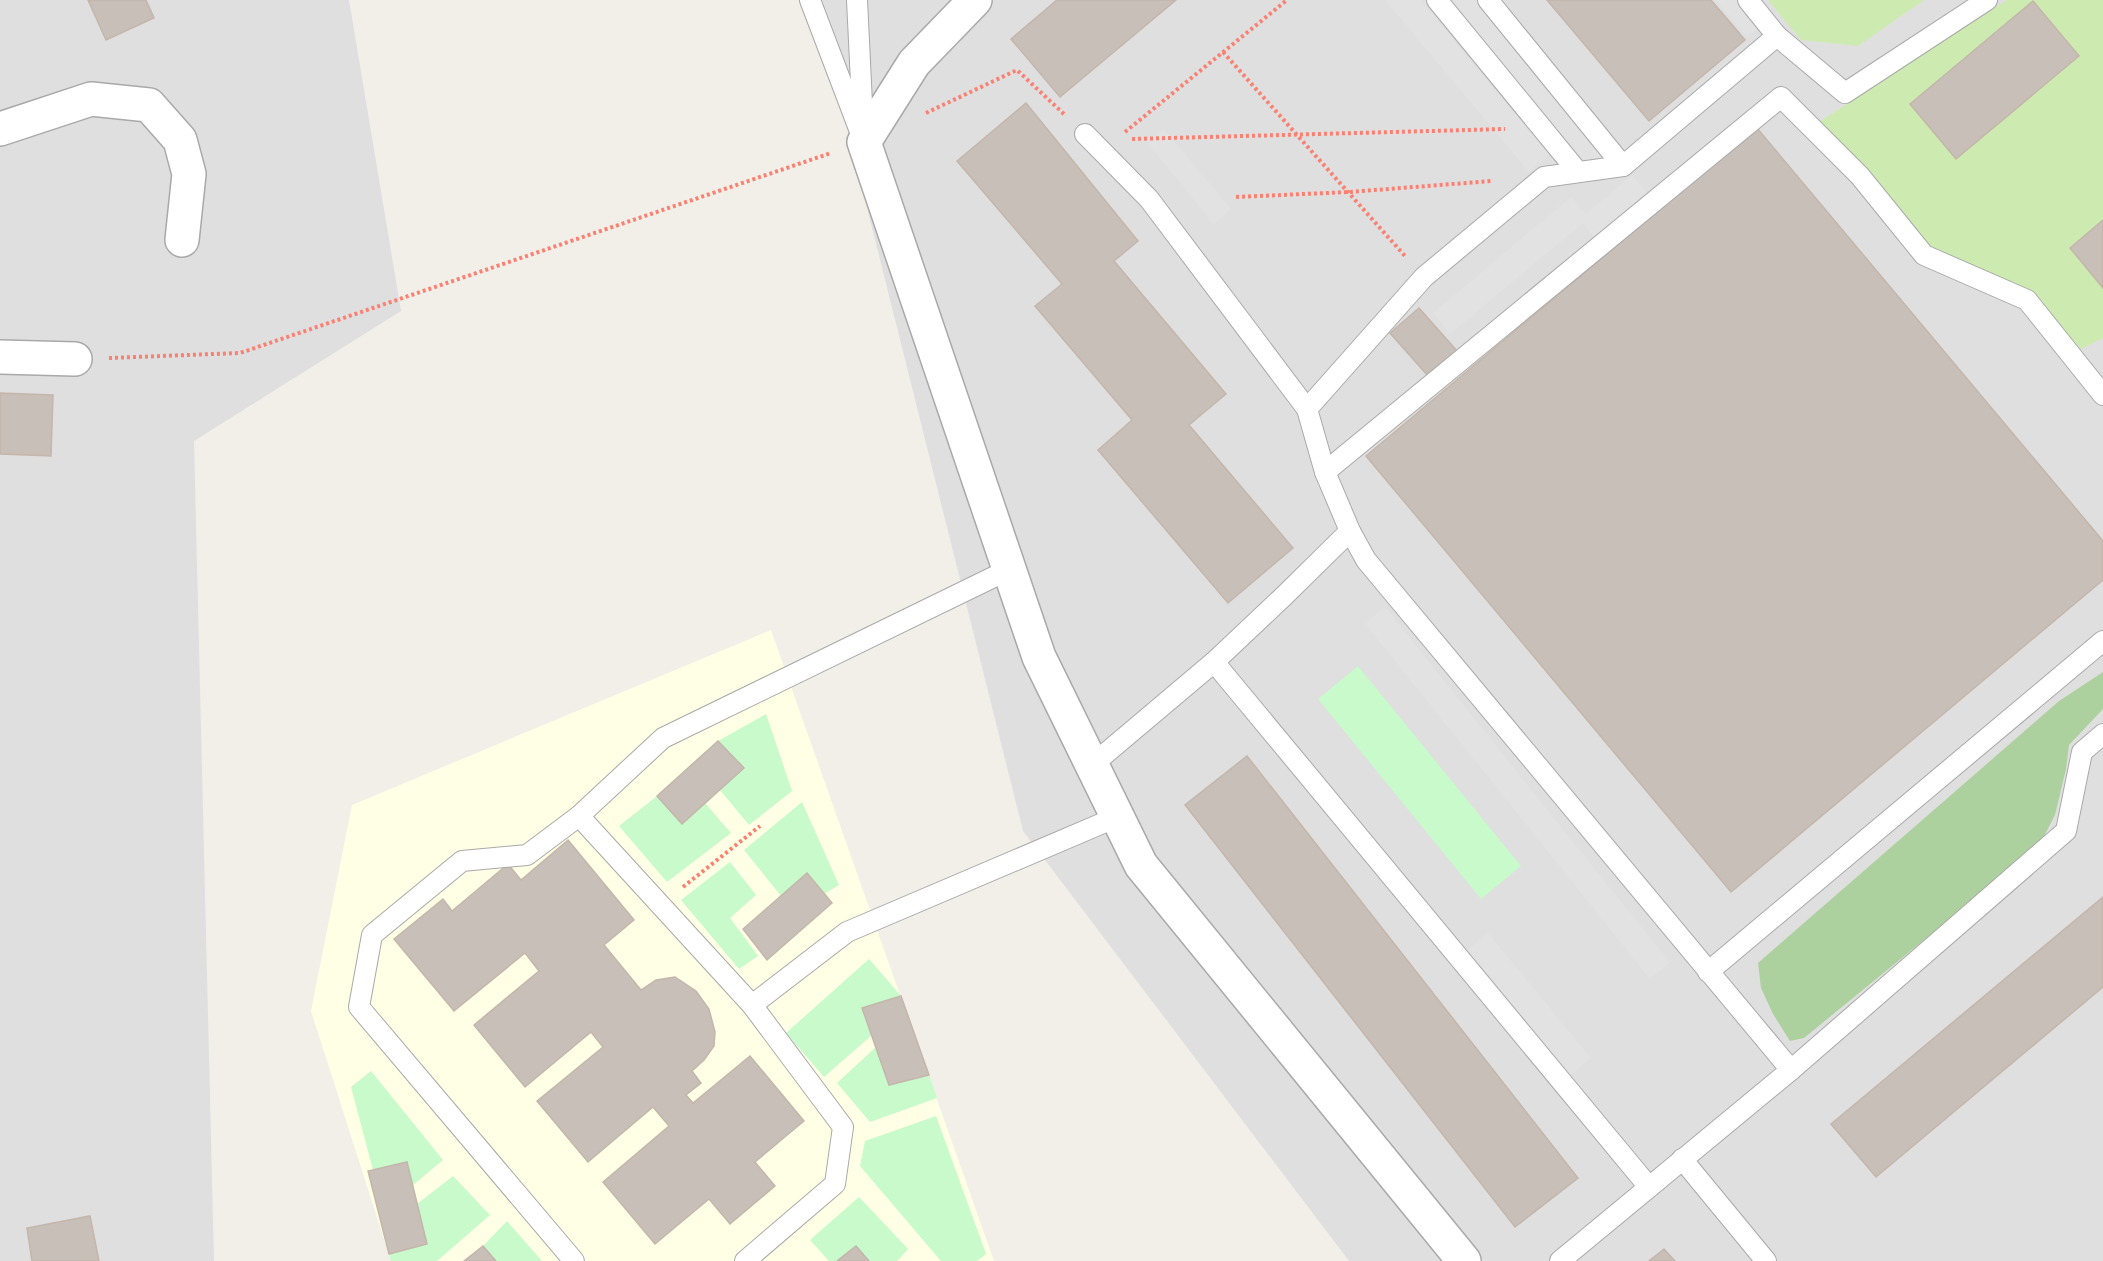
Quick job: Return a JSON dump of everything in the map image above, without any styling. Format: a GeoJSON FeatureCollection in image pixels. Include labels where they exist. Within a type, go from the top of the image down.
{"type":"FeatureCollection","features":[{"type":"Feature","properties":{"kind":"street"},"geometry":{"type":"LineString","coordinates":[[975,0],[914,63],[864,142],[1040,657],[1142,865],[1464,1261]]}},
{"type":"Feature","properties":{"kind":"street"},"geometry":{"type":"LineString","coordinates":[[0,129],[91,99],[149,105],[180,140],[189,174],[182,240]]}},
{"type":"Feature","properties":{"kind":"street"},"geometry":{"type":"LineString","coordinates":[[0,357],[75,359]]}},
{"type":"Feature","properties":{"kind":"lane"},"geometry":{"type":"LineString","coordinates":[[810,0],[864,142]]}},
{"type":"Feature","properties":{"kind":"lane"},"geometry":{"type":"LineString","coordinates":[[857,0],[864,142]]}},
{"type":"Feature","properties":{"kind":"lane"},"geometry":{"type":"LineString","coordinates":[[1437,0],[1578,172]]}},
{"type":"Feature","properties":{"kind":"lane"},"geometry":{"type":"LineString","coordinates":[[1488,0],[1623,166]]}},
{"type":"Feature","properties":{"kind":"lane"},"geometry":{"type":"LineString","coordinates":[[1748,0],[1777,36],[1845,93],[1987,0]]}},
{"type":"Feature","properties":{"kind":"lane"},"geometry":{"type":"LineString","coordinates":[[1307,409],[1424,277],[1544,177],[1623,166],[1777,36]]}},
{"type":"Feature","properties":{"kind":"lane"},"geometry":{"type":"LineString","coordinates":[[1325,472],[1782,97],[1860,176],[1924,255],[2027,300],[2103,395]]}},
{"type":"Feature","properties":{"kind":"lane"},"geometry":{"type":"LineString","coordinates":[[1086,134],[1149,199],[1307,409],[1325,472],[1350,531],[1366,560],[1791,1070]]}},
{"type":"Feature","properties":{"kind":"lane"},"geometry":{"type":"LineString","coordinates":[[1092,765],[1214,662],[1350,531]]}},
{"type":"Feature","properties":{"kind":"lane"},"geometry":{"type":"LineString","coordinates":[[574,1261],[359,1007],[372,935],[462,861],[527,855],[579,816],[663,738],[1010,569]]}},
{"type":"Feature","properties":{"kind":"lane"},"geometry":{"type":"LineString","coordinates":[[1708,972],[2103,641]]}},
{"type":"Feature","properties":{"kind":"lane"},"geometry":{"type":"LineString","coordinates":[[1214,662],[1649,1187]]}},
{"type":"Feature","properties":{"kind":"lane"},"geometry":{"type":"LineString","coordinates":[[1560,1261],[1791,1070],[2066,831],[2082,752],[2103,734]]}},
{"type":"Feature","properties":{"kind":"lane"},"geometry":{"type":"LineString","coordinates":[[579,816],[752,1005],[843,1127],[835,1184],[745,1261]]}},
{"type":"Feature","properties":{"kind":"lane"},"geometry":{"type":"LineString","coordinates":[[752,1005],[847,932],[1117,817]]}},
{"type":"Feature","properties":{"kind":"lane"},"geometry":{"type":"LineString","coordinates":[[1682,1159],[1766,1261]]}},
{"type":"Feature","properties":{"kind":"path"},"geometry":{"type":"LineString","coordinates":[[1117,139],[1287,0]]}},
{"type":"Feature","properties":{"kind":"path"},"geometry":{"type":"LineString","coordinates":[[1223,52],[1424,277]]}},
{"type":"Feature","properties":{"kind":"path"},"geometry":{"type":"LineString","coordinates":[[925,113],[1017,70],[1086,134]]}},
{"type":"Feature","properties":{"kind":"path"},"geometry":{"type":"LineString","coordinates":[[1128,139],[1541,128]]}},
{"type":"Feature","properties":{"kind":"path"},"geometry":{"type":"LineString","coordinates":[[75,359],[240,353],[864,142]]}},
{"type":"Feature","properties":{"kind":"path"},"geometry":{"type":"LineString","coordinates":[[1236,197],[1349,192],[1544,177]]}},
{"type":"Feature","properties":{"kind":"path"},"geometry":{"type":"LineString","coordinates":[[661,905],[760,826]]}},
{"type":"Feature","properties":{"kind":"shaded area"},"geometry":{"type":"Polygon","coordinates":[[[0,0],[349,0],[401,311],[194,441],[214,1261],[0,1261],[0,0]]]}},
{"type":"Feature","properties":{"kind":"shaded area"},"geometry":{"type":"Polygon","coordinates":[[[815,0],[2103,0],[2103,1261],[1349,1261],[1023,831],[815,0]]]}},
{"type":"Feature","properties":{"kind":"shaded area"},"geometry":{"type":"Polygon","coordinates":[[[1385,0],[1420,0],[1549,155],[1529,172],[1385,0]]]}},
{"type":"Feature","properties":{"kind":"shaded area"},"geometry":{"type":"Polygon","coordinates":[[[1449,0],[1483,0],[1614,160],[1582,163],[1449,0]]]}},
{"type":"Feature","properties":{"kind":"shaded area"},"geometry":{"type":"Polygon","coordinates":[[[1716,0],[1738,0],[1760,27],[1747,37],[1716,0]]]}},
{"type":"Feature","properties":{"kind":"shaded area"},"geometry":{"type":"Polygon","coordinates":[[[1164,129],[1231,209],[1214,224],[1147,143],[1164,129]]]}},
{"type":"Feature","properties":{"kind":"shaded area"},"geometry":{"type":"Polygon","coordinates":[[[1632,175],[1647,193],[1595,237],[1583,223],[1450,334],[1433,313],[1571,197],[1586,214],[1632,175]]]}},
{"type":"Feature","properties":{"kind":"shaded area"},"geometry":{"type":"Polygon","coordinates":[[[1385,607],[1670,963],[1650,979],[1365,623],[1385,607]]]}},
{"type":"Feature","properties":{"kind":"shaded area"},"geometry":{"type":"Polygon","coordinates":[[[771,630],[994,1261],[391,1261],[311,1011],[352,805],[771,630]]]}},
{"type":"Feature","properties":{"kind":"shaded area"},"geometry":{"type":"Polygon","coordinates":[[[1488,933],[1591,1058],[1571,1075],[1467,950],[1488,933]]]}},
{"type":"Feature","properties":{"kind":"green space"},"geometry":{"type":"Polygon","coordinates":[[[1768,0],[1924,0],[1858,46],[1801,40],[1768,0]]]}},
{"type":"Feature","properties":{"kind":"green space"},"geometry":{"type":"Polygon","coordinates":[[[2007,0],[2103,0],[2103,338],[2081,349],[2028,293],[1929,247],[1872,173],[1819,122],[2007,0]]]}},
{"type":"Feature","properties":{"kind":"green space"},"geometry":{"type":"Polygon","coordinates":[[[1358,666],[1521,866],[1481,899],[1318,699],[1358,666]]]}},
{"type":"Feature","properties":{"kind":"green space"},"geometry":{"type":"Polygon","coordinates":[[[2103,672],[2103,709],[2069,745],[2055,815],[2039,846],[1804,1038],[1790,1041],[1773,1014],[1761,988],[1758,963],[2059,701],[2103,672]]]}},
{"type":"Feature","properties":{"kind":"green space"},"geometry":{"type":"Polygon","coordinates":[[[766,714],[792,791],[749,825],[720,790],[743,768],[718,741],[766,714]]]}},
{"type":"Feature","properties":{"kind":"green space"},"geometry":{"type":"Polygon","coordinates":[[[657,796],[682,824],[705,803],[731,833],[667,882],[619,826],[657,796]]]}},
{"type":"Feature","properties":{"kind":"green space"},"geometry":{"type":"Polygon","coordinates":[[[802,802],[839,885],[824,894],[807,874],[781,896],[744,850],[802,802]]]}},
{"type":"Feature","properties":{"kind":"green space"},"geometry":{"type":"Polygon","coordinates":[[[730,862],[756,895],[730,918],[758,956],[739,969],[681,900],[730,862]]]}},
{"type":"Feature","properties":{"kind":"green space"},"geometry":{"type":"Polygon","coordinates":[[[869,959],[901,996],[863,1008],[872,1035],[824,1077],[786,1033],[869,959]]]}},
{"type":"Feature","properties":{"kind":"green space"},"geometry":{"type":"Polygon","coordinates":[[[876,1047],[889,1085],[929,1075],[937,1098],[870,1122],[837,1083],[876,1047]]]}},
{"type":"Feature","properties":{"kind":"green space"},"geometry":{"type":"Polygon","coordinates":[[[371,1071],[443,1160],[413,1185],[407,1162],[373,1170],[351,1087],[371,1071]]]}},
{"type":"Feature","properties":{"kind":"green space"},"geometry":{"type":"Polygon","coordinates":[[[936,1116],[986,1254],[977,1261],[941,1261],[860,1166],[865,1141],[936,1116]]]}},
{"type":"Feature","properties":{"kind":"green space"},"geometry":{"type":"Polygon","coordinates":[[[453,1176],[490,1215],[437,1261],[391,1261],[389,1254],[427,1244],[417,1204],[453,1176]]]}},
{"type":"Feature","properties":{"kind":"green space"},"geometry":{"type":"Polygon","coordinates":[[[859,1197],[908,1249],[897,1261],[869,1261],[856,1247],[837,1261],[829,1261],[810,1240],[859,1197]]]}},
{"type":"Feature","properties":{"kind":"green space"},"geometry":{"type":"Polygon","coordinates":[[[507,1221],[542,1261],[496,1261],[483,1246],[507,1221]]]}},
{"type":"Feature","properties":{"kind":"building"},"geometry":{"type":"Polygon","coordinates":[[[88,0],[146,0],[154,18],[106,40],[88,0]]]}},
{"type":"Feature","properties":{"kind":"building"},"geometry":{"type":"Polygon","coordinates":[[[1057,0],[1176,0],[1060,97],[1011,39],[1057,0]]]}},
{"type":"Feature","properties":{"kind":"building"},"geometry":{"type":"Polygon","coordinates":[[[1547,0],[1711,0],[1745,40],[1649,121],[1547,0]]]}},
{"type":"Feature","properties":{"kind":"building"},"geometry":{"type":"Polygon","coordinates":[[[2033,1],[2079,56],[1956,159],[1910,104],[2033,1]]]}},
{"type":"Feature","properties":{"kind":"building"},"geometry":{"type":"Polygon","coordinates":[[[1026,103],[1138,241],[1114,261],[1226,394],[1189,425],[1293,548],[1228,603],[1098,450],[1132,420],[1035,306],[1062,284],[957,161],[1026,103]]]}},
{"type":"Feature","properties":{"kind":"building"},"geometry":{"type":"Polygon","coordinates":[[[1757,128],[2103,541],[2103,580],[1731,892],[1366,456],[1757,128]]]}},
{"type":"Feature","properties":{"kind":"building"},"geometry":{"type":"Polygon","coordinates":[[[2103,220],[2103,288],[2070,248],[2103,220]]]}},
{"type":"Feature","properties":{"kind":"building"},"geometry":{"type":"Polygon","coordinates":[[[1419,308],[1457,351],[1428,376],[1390,333],[1419,308]]]}},
{"type":"Feature","properties":{"kind":"building"},"geometry":{"type":"Polygon","coordinates":[[[0,393],[53,395],[51,456],[0,454],[0,393]]]}},
{"type":"Feature","properties":{"kind":"building"},"geometry":{"type":"Polygon","coordinates":[[[718,741],[744,768],[682,824],[657,796],[718,741]]]}},
{"type":"Feature","properties":{"kind":"building"},"geometry":{"type":"Polygon","coordinates":[[[1247,756],[1578,1178],[1515,1227],[1185,805],[1247,756]]]}},
{"type":"Feature","properties":{"kind":"building"},"geometry":{"type":"Polygon","coordinates":[[[568,840],[634,920],[604,945],[641,990],[656,980],[675,977],[696,991],[709,1009],[715,1032],[714,1046],[692,1071],[701,1083],[686,1095],[693,1103],[750,1056],[804,1121],[755,1162],[775,1186],[730,1224],[709,1199],[655,1244],[603,1182],[669,1126],[653,1107],[588,1162],[537,1101],[603,1047],[591,1032],[525,1087],[474,1025],[539,971],[525,953],[454,1011],[394,939],[443,899],[452,911],[508,864],[521,880],[568,840]]]}},
{"type":"Feature","properties":{"kind":"building"},"geometry":{"type":"Polygon","coordinates":[[[807,873],[832,903],[767,960],[743,929],[807,873]]]}},
{"type":"Feature","properties":{"kind":"building"},"geometry":{"type":"Polygon","coordinates":[[[2103,897],[2103,987],[1876,1177],[1831,1124],[2103,897]]]}},
{"type":"Feature","properties":{"kind":"building"},"geometry":{"type":"Polygon","coordinates":[[[901,996],[929,1075],[889,1085],[862,1008],[901,996]]]}},
{"type":"Feature","properties":{"kind":"building"},"geometry":{"type":"Polygon","coordinates":[[[407,1162],[427,1244],[389,1254],[368,1171],[407,1162]]]}},
{"type":"Feature","properties":{"kind":"building"},"geometry":{"type":"Polygon","coordinates":[[[90,1216],[99,1261],[32,1261],[27,1228],[90,1216]]]}},
{"type":"Feature","properties":{"kind":"building"},"geometry":{"type":"Polygon","coordinates":[[[483,1246],[496,1261],[464,1261],[483,1246]]]}},
{"type":"Feature","properties":{"kind":"building"},"geometry":{"type":"Polygon","coordinates":[[[856,1246],[869,1261],[837,1261],[856,1246]]]}},
{"type":"Feature","properties":{"kind":"building"},"geometry":{"type":"Polygon","coordinates":[[[1664,1249],[1675,1261],[1649,1261],[1664,1249]]]}}]}
